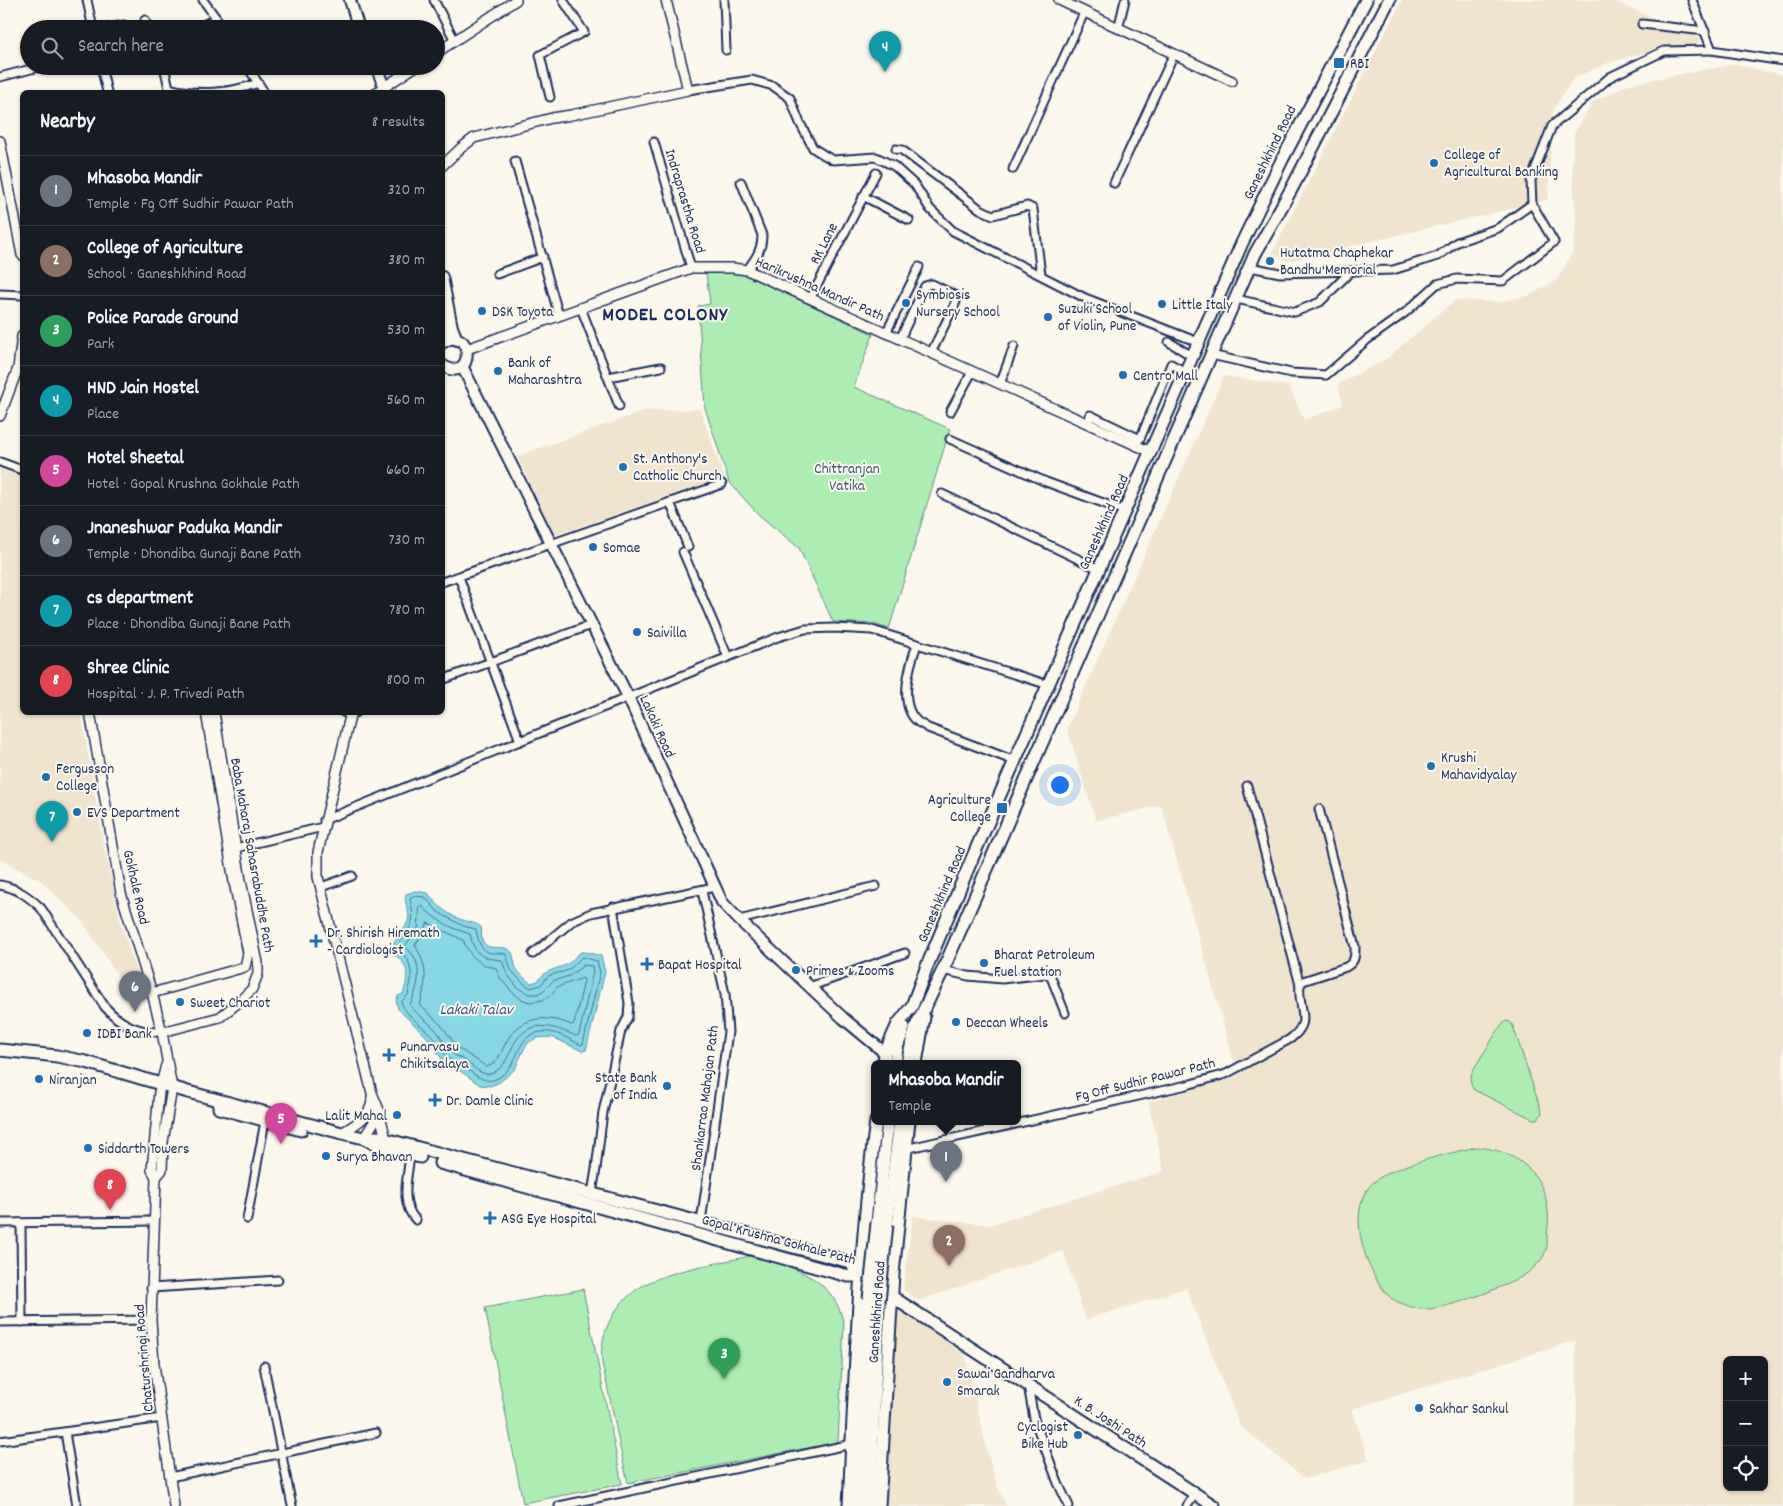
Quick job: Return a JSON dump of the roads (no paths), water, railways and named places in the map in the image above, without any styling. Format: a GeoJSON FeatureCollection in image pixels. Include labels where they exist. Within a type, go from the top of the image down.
{"type":"FeatureCollection","features":[{"type":"Feature","properties":{"kind":"main road"},"geometry":{"type":"LineString","coordinates":[[350,0],[356,20]]}},
{"type":"Feature","properties":{"kind":"main road","name":"Ganeshkhind Road"},"geometry":{"type":"LineString","coordinates":[[885,1058],[898,1024],[912,1006],[930,957],[1240,247],[1282,160],[1366,0]]}},
{"type":"Feature","properties":{"kind":"main road","name":"Ganeshkhind Road"},"geometry":{"type":"LineString","coordinates":[[917,1060],[923,1028],[924,1008],[943,970],[1255,254],[1292,188],[1389,0]]}},
{"type":"Feature","properties":{"kind":"main road"},"geometry":{"type":"LineString","coordinates":[[379,75],[383,90]]}},
{"type":"Feature","properties":{"kind":"main road"},"geometry":{"type":"LineString","coordinates":[[1240,247],[1255,254]]}},
{"type":"Feature","properties":{"kind":"main road"},"geometry":{"type":"LineString","coordinates":[[445,292],[452,327],[457,340]]}},
{"type":"Feature","properties":{"kind":"main road"},"geometry":{"type":"LineString","coordinates":[[445,342],[451,339],[457,340],[463,343],[467,349],[467,360],[462,366],[445,369]]}},
{"type":"Feature","properties":{"kind":"main road","name":"Lakaki Road"},"geometry":{"type":"LineString","coordinates":[[462,366],[628,697],[722,902],[885,1058]]}},
{"type":"Feature","properties":{"kind":"main road"},"geometry":{"type":"LineString","coordinates":[[895,1060],[897,1048],[912,1006]]}},
{"type":"Feature","properties":{"kind":"main road"},"geometry":{"type":"LineString","coordinates":[[908,1060],[916,1026],[924,1008]]}},
{"type":"Feature","properties":{"kind":"main road","name":"Gopal Krushna Gokhale Path"},"geometry":{"type":"LineString","coordinates":[[0,1050],[57,1056],[86,1062],[166,1086],[385,1144],[592,1193],[850,1262],[860,1276]]}},
{"type":"Feature","properties":{"kind":"main road","name":"Gopal Krushna Gokhale Path"},"geometry":{"type":"LineString","coordinates":[[166,1086],[175,1096],[265,1121],[358,1144],[364,1138]]}},
{"type":"Feature","properties":{"kind":"main road","name":"Ganeshkhind Road"},"geometry":{"type":"LineString","coordinates":[[876,1125],[882,1225],[892,1295],[879,1506]]}},
{"type":"Feature","properties":{"kind":"main road"},"geometry":{"type":"LineString","coordinates":[[858,1506],[874,1301],[882,1225],[888,1125]]}},
{"type":"Feature","properties":{"kind":"main road"},"geometry":{"type":"LineString","coordinates":[[882,1225],[899,1125]]}},
{"type":"Feature","properties":{"kind":"main road","name":"Ganeshkhind Road"},"geometry":{"type":"LineString","coordinates":[[849,1506],[860,1276],[882,1225],[905,1149],[908,1125]]}},
{"type":"Feature","properties":{"kind":"main road","name":"Gopal Krushna Gokhale Path"},"geometry":{"type":"LineString","coordinates":[[385,1144],[410,1155],[848,1276],[860,1276]]}},
{"type":"Feature","properties":{"kind":"main road","name":"K. B. Joshi Path"},"geometry":{"type":"LineString","coordinates":[[860,1276],[892,1295],[1214,1506]]}},
{"type":"Feature","properties":{"kind":"main road"},"geometry":{"type":"LineString","coordinates":[[869,1506],[874,1301]]}},
{"type":"Feature","properties":{"kind":"street"},"geometry":{"type":"LineString","coordinates":[[87,0],[91,20]]}},
{"type":"Feature","properties":{"kind":"street"},"geometry":{"type":"LineString","coordinates":[[203,0],[216,18],[212,20]]}},
{"type":"Feature","properties":{"kind":"street"},"geometry":{"type":"LineString","coordinates":[[434,0],[444,20]]}},
{"type":"Feature","properties":{"kind":"street"},"geometry":{"type":"LineString","coordinates":[[445,47],[516,0]]}},
{"type":"Feature","properties":{"kind":"street"},"geometry":{"type":"LineString","coordinates":[[550,98],[540,55],[584,32],[563,0]]}},
{"type":"Feature","properties":{"kind":"street"},"geometry":{"type":"LineString","coordinates":[[666,0],[688,90]]}},
{"type":"Feature","properties":{"kind":"street"},"geometry":{"type":"LineString","coordinates":[[724,0],[726,50]]}},
{"type":"Feature","properties":{"kind":"street"},"geometry":{"type":"LineString","coordinates":[[1059,0],[1232,81]]}},
{"type":"Feature","properties":{"kind":"street"},"geometry":{"type":"LineString","coordinates":[[1118,28],[1125,0]]}},
{"type":"Feature","properties":{"kind":"street"},"geometry":{"type":"LineString","coordinates":[[1692,0],[1712,50]]}},
{"type":"Feature","properties":{"kind":"street"},"geometry":{"type":"LineString","coordinates":[[1012,170],[1084,13]]}},
{"type":"Feature","properties":{"kind":"street"},"geometry":{"type":"LineString","coordinates":[[445,21],[455,41]]}},
{"type":"Feature","properties":{"kind":"street"},"geometry":{"type":"LineString","coordinates":[[1642,24],[1705,31]]}},
{"type":"Feature","properties":{"kind":"street"},"geometry":{"type":"LineString","coordinates":[[1211,355],[1292,373],[1326,375],[1367,340],[1406,312],[1437,284],[1457,279],[1503,281],[1554,242],[1532,204],[1531,180],[1552,126],[1610,77],[1664,51],[1712,50],[1783,61]]}},
{"type":"Feature","properties":{"kind":"street"},"geometry":{"type":"LineString","coordinates":[[1114,183],[1174,54]]}},
{"type":"Feature","properties":{"kind":"street"},"geometry":{"type":"LineString","coordinates":[[0,77],[20,72]]}},
{"type":"Feature","properties":{"kind":"street"},"geometry":{"type":"LineString","coordinates":[[103,75],[107,90]]}},
{"type":"Feature","properties":{"kind":"street"},"geometry":{"type":"LineString","coordinates":[[166,75],[170,90]]}},
{"type":"Feature","properties":{"kind":"street"},"geometry":{"type":"LineString","coordinates":[[252,75],[262,90]]}},
{"type":"Feature","properties":{"kind":"street"},"geometry":{"type":"LineString","coordinates":[[384,90],[404,75]]}},
{"type":"Feature","properties":{"kind":"street"},"geometry":{"type":"LineString","coordinates":[[445,163],[474,138],[552,118],[688,90],[752,80],[773,86],[790,98],[813,148],[833,160],[876,158],[894,166],[915,185],[930,208],[953,231],[1086,298],[1198,342]]}},
{"type":"Feature","properties":{"kind":"street"},"geometry":{"type":"LineString","coordinates":[[232,90],[243,89],[258,84]]}},
{"type":"Feature","properties":{"kind":"street"},"geometry":{"type":"LineString","coordinates":[[0,142],[20,232]]}},
{"type":"Feature","properties":{"kind":"street","name":"Indraprastha Road"},"geometry":{"type":"LineString","coordinates":[[654,142],[692,268]]}},
{"type":"Feature","properties":{"kind":"street"},"geometry":{"type":"LineString","coordinates":[[896,149],[902,150],[980,209],[993,215],[1027,206],[1033,209],[1041,275]]}},
{"type":"Feature","properties":{"kind":"street"},"geometry":{"type":"LineString","coordinates":[[515,161],[560,316]]}},
{"type":"Feature","properties":{"kind":"street","name":"RK Lane"},"geometry":{"type":"LineString","coordinates":[[810,299],[876,173]]}},
{"type":"Feature","properties":{"kind":"street"},"geometry":{"type":"LineString","coordinates":[[741,182],[762,235],[759,254],[747,270]]}},
{"type":"Feature","properties":{"kind":"street"},"geometry":{"type":"LineString","coordinates":[[862,198],[909,220]]}},
{"type":"Feature","properties":{"kind":"street"},"geometry":{"type":"LineString","coordinates":[[1250,266],[1280,273],[1393,270],[1438,256],[1457,242],[1498,228],[1532,204]]}},
{"type":"Feature","properties":{"kind":"street"},"geometry":{"type":"LineString","coordinates":[[497,274],[542,257]]}},
{"type":"Feature","properties":{"kind":"street"},"geometry":{"type":"LineString","coordinates":[[886,333],[919,267]]}},
{"type":"Feature","properties":{"kind":"street","name":"Harikrushna Mandir Path"},"geometry":{"type":"LineString","coordinates":[[467,349],[692,268],[747,270],[1150,452]]}},
{"type":"Feature","properties":{"kind":"street"},"geometry":{"type":"LineString","coordinates":[[1236,299],[1295,312],[1320,302],[1350,272]]}},
{"type":"Feature","properties":{"kind":"street"},"geometry":{"type":"LineString","coordinates":[[900,339],[925,286],[932,284],[954,295],[956,302],[931,353]]}},
{"type":"Feature","properties":{"kind":"street"},"geometry":{"type":"LineString","coordinates":[[0,294],[20,295]]}},
{"type":"Feature","properties":{"kind":"street"},"geometry":{"type":"LineString","coordinates":[[581,308],[619,406]]}},
{"type":"Feature","properties":{"kind":"street"},"geometry":{"type":"LineString","coordinates":[[1170,342],[1192,356]]}},
{"type":"Feature","properties":{"kind":"street"},"geometry":{"type":"LineString","coordinates":[[1000,384],[1014,346]]}},
{"type":"Feature","properties":{"kind":"street"},"geometry":{"type":"LineString","coordinates":[[0,416],[4,396],[18,368],[20,360]]}},
{"type":"Feature","properties":{"kind":"street"},"geometry":{"type":"LineString","coordinates":[[1088,424],[1090,415],[1140,438],[1171,364],[1186,372]]}},
{"type":"Feature","properties":{"kind":"street"},"geometry":{"type":"LineString","coordinates":[[608,377],[661,367]]}},
{"type":"Feature","properties":{"kind":"street"},"geometry":{"type":"LineString","coordinates":[[950,412],[972,372]]}},
{"type":"Feature","properties":{"kind":"street"},"geometry":{"type":"LineString","coordinates":[[950,439],[1046,482],[1125,510]]}},
{"type":"Feature","properties":{"kind":"street"},"geometry":{"type":"LineString","coordinates":[[0,462],[20,469]]}},
{"type":"Feature","properties":{"kind":"street"},"geometry":{"type":"LineString","coordinates":[[445,581],[722,484]]}},
{"type":"Feature","properties":{"kind":"street"},"geometry":{"type":"LineString","coordinates":[[942,494],[1099,568]]}},
{"type":"Feature","properties":{"kind":"street"},"geometry":{"type":"LineString","coordinates":[[670,502],[686,550],[728,657]]}},
{"type":"Feature","properties":{"kind":"street"},"geometry":{"type":"LineString","coordinates":[[459,577],[520,741]]}},
{"type":"Feature","properties":{"kind":"street"},"geometry":{"type":"LineString","coordinates":[[445,679],[591,625]]}},
{"type":"Feature","properties":{"kind":"street"},"geometry":{"type":"LineString","coordinates":[[232,848],[324,823],[628,697],[778,637],[805,629],[872,630],[1048,685]]}},
{"type":"Feature","properties":{"kind":"street"},"geometry":{"type":"LineString","coordinates":[[917,644],[907,678],[907,706],[917,721],[928,728],[1016,760]]}},
{"type":"Feature","properties":{"kind":"street","name":"Gokhale Road"},"geometry":{"type":"LineString","coordinates":[[91,715],[121,893],[152,993],[162,1032],[166,1064]]}},
{"type":"Feature","properties":{"kind":"street","name":"Baba Maharaj Sahasrabuddhe Path"},"geometry":{"type":"LineString","coordinates":[[162,1032],[220,1017],[252,989],[258,974],[258,963],[232,848],[207,715]]}},
{"type":"Feature","properties":{"kind":"street","name":"Baba Maharaj Sahasrabuddhe Path"},"geometry":{"type":"LineString","coordinates":[[152,993],[245,967],[248,954],[214,715]]}},
{"type":"Feature","properties":{"kind":"street"},"geometry":{"type":"LineString","coordinates":[[350,715],[318,852],[318,877],[372,1093],[379,1110],[385,1144]]}},
{"type":"Feature","properties":{"kind":"street","name":"Fg Off Sudhir Pawar Path"},"geometry":{"type":"LineString","coordinates":[[1021,1123],[1226,1074],[1290,1040],[1303,1027],[1300,985],[1247,786]]}},
{"type":"Feature","properties":{"kind":"street"},"geometry":{"type":"LineString","coordinates":[[1300,985],[1303,981],[1346,967],[1352,964],[1355,958],[1355,947],[1319,809]]}},
{"type":"Feature","properties":{"kind":"street"},"geometry":{"type":"LineString","coordinates":[[321,887],[352,876]]}},
{"type":"Feature","properties":{"kind":"street"},"geometry":{"type":"LineString","coordinates":[[0,885],[10,887],[27,895],[41,908],[114,1018],[132,1028],[148,1033],[162,1032]]}},
{"type":"Feature","properties":{"kind":"street"},"geometry":{"type":"LineString","coordinates":[[739,920],[876,886]]}},
{"type":"Feature","properties":{"kind":"street"},"geometry":{"type":"LineString","coordinates":[[534,954],[571,922],[591,913],[714,887]]}},
{"type":"Feature","properties":{"kind":"street","name":"Shankarrao Mahajan Path"},"geometry":{"type":"LineString","coordinates":[[701,1222],[728,1032],[725,994],[702,890]]}},
{"type":"Feature","properties":{"kind":"street"},"geometry":{"type":"LineString","coordinates":[[592,1193],[606,1094],[621,1031],[628,1017],[629,1003],[613,907]]}},
{"type":"Feature","properties":{"kind":"street"},"geometry":{"type":"LineString","coordinates":[[810,988],[905,953]]}},
{"type":"Feature","properties":{"kind":"street"},"geometry":{"type":"LineString","coordinates":[[943,970],[968,976],[1002,979],[1046,974],[1051,977],[1064,1013]]}},
{"type":"Feature","properties":{"kind":"street","name":"Chaturshringi Road"},"geometry":{"type":"LineString","coordinates":[[166,1064],[166,1086],[152,1170],[156,1177],[151,1320],[154,1364],[174,1506]]}},
{"type":"Feature","properties":{"kind":"street"},"geometry":{"type":"LineString","coordinates":[[342,1132],[367,1115],[372,1103],[372,1093]]}},
{"type":"Feature","properties":{"kind":"street"},"geometry":{"type":"LineString","coordinates":[[364,1138],[379,1110]]}},
{"type":"Feature","properties":{"kind":"street"},"geometry":{"type":"LineString","coordinates":[[247,1219],[265,1121]]}},
{"type":"Feature","properties":{"kind":"street","name":"Fg Off Sudhir Pawar Path"},"geometry":{"type":"LineString","coordinates":[[905,1149],[1010,1125]]}},
{"type":"Feature","properties":{"kind":"street"},"geometry":{"type":"LineString","coordinates":[[410,1155],[405,1197],[409,1213],[416,1220]]}},
{"type":"Feature","properties":{"kind":"street"},"geometry":{"type":"LineString","coordinates":[[0,1223],[153,1221]]}},
{"type":"Feature","properties":{"kind":"street"},"geometry":{"type":"LineString","coordinates":[[21,1222],[22,1322]]}},
{"type":"Feature","properties":{"kind":"street"},"geometry":{"type":"LineString","coordinates":[[152,1288],[278,1280]]}},
{"type":"Feature","properties":{"kind":"street"},"geometry":{"type":"LineString","coordinates":[[0,1322],[151,1320]]}},
{"type":"Feature","properties":{"kind":"street"},"geometry":{"type":"LineString","coordinates":[[264,1366],[292,1506]]}},
{"type":"Feature","properties":{"kind":"street"},"geometry":{"type":"LineString","coordinates":[[1028,1385],[1034,1419],[1058,1483],[1069,1506]]}},
{"type":"Feature","properties":{"kind":"street"},"geometry":{"type":"LineString","coordinates":[[0,1441],[162,1418]]}},
{"type":"Feature","properties":{"kind":"street"},"geometry":{"type":"LineString","coordinates":[[65,1432],[77,1506]]}},
{"type":"Feature","properties":{"kind":"street"},"geometry":{"type":"LineString","coordinates":[[170,1477],[376,1433]]}},
{"type":"Feature","properties":{"kind":"street"},"geometry":{"type":"LineString","coordinates":[[559,1506],[852,1444]]}},
{"type":"Feature","properties":{"kind":"street"},"geometry":{"type":"LineString","coordinates":[[1187,1506],[1195,1494]]}},
{"type":"Feature","properties":{"kind":"water","name":"Lakaki Talav"},"geometry":{"type":"Polygon","coordinates":[[[415,891],[428,893],[449,914],[481,927],[484,944],[509,950],[513,954],[518,970],[531,983],[538,981],[548,971],[569,963],[581,952],[601,956],[605,972],[586,1050],[582,1051],[552,1037],[537,1038],[529,1042],[524,1049],[515,1069],[500,1082],[490,1086],[480,1085],[444,1062],[427,1037],[398,1009],[396,1001],[398,996],[403,994],[407,976],[402,961],[391,953],[394,944],[408,921],[409,914],[405,901],[406,894],[415,891]]]}},
{"type":"Feature","properties":{"kind":"place","name":"RBI"},"geometry":{"type":"Point","coordinates":[1339,63]}},
{"type":"Feature","properties":{"kind":"place","name":"HND Jain Hostel"},"geometry":{"type":"Point","coordinates":[885,72]}},
{"type":"Feature","properties":{"kind":"place","name":"College of Agricultural Banking"},"geometry":{"type":"Point","coordinates":[1434,163]}},
{"type":"Feature","properties":{"kind":"place","name":"Hutatma Chaphekar Bandhu Memorial"},"geometry":{"type":"Point","coordinates":[1270,261]}},
{"type":"Feature","properties":{"kind":"place","name":"Symbiosis Nursery School"},"geometry":{"type":"Point","coordinates":[906,303]}},
{"type":"Feature","properties":{"kind":"place","name":"Little Italy"},"geometry":{"type":"Point","coordinates":[1162,304]}},
{"type":"Feature","properties":{"kind":"place","name":"DSK Toyota"},"geometry":{"type":"Point","coordinates":[482,311]}},
{"type":"Feature","properties":{"kind":"place","name":"Suzuki School of Violin, Pune"},"geometry":{"type":"Point","coordinates":[1048,317]}},
{"type":"Feature","properties":{"kind":"place","name":"Bank of Maharashtra"},"geometry":{"type":"Point","coordinates":[498,371]}},
{"type":"Feature","properties":{"kind":"place","name":"Centro Mall"},"geometry":{"type":"Point","coordinates":[1123,375]}},
{"type":"Feature","properties":{"kind":"place","name":"St. Anthony's Catholic Church"},"geometry":{"type":"Point","coordinates":[623,467]}},
{"type":"Feature","properties":{"kind":"place","name":"Somae"},"geometry":{"type":"Point","coordinates":[593,547]}},
{"type":"Feature","properties":{"kind":"place","name":"Saivilla"},"geometry":{"type":"Point","coordinates":[637,632]}},
{"type":"Feature","properties":{"kind":"place","name":"Krushi Mahavidyalay"},"geometry":{"type":"Point","coordinates":[1431,766]}},
{"type":"Feature","properties":{"kind":"place","name":"Fergusson College"},"geometry":{"type":"Point","coordinates":[46,777]}},
{"type":"Feature","properties":{"kind":"place","name":"Agriculture College"},"geometry":{"type":"Point","coordinates":[1002,808]}},
{"type":"Feature","properties":{"kind":"place","name":"EVS Department"},"geometry":{"type":"Point","coordinates":[77,812]}},
{"type":"Feature","properties":{"kind":"place","name":"cs department"},"geometry":{"type":"Point","coordinates":[52,842]}},
{"type":"Feature","properties":{"kind":"place","name":"Dr. Shirish Hiremath - Cardiologist"},"geometry":{"type":"Point","coordinates":[316,941]}},
{"type":"Feature","properties":{"kind":"place","name":"Bharat Petroleum Fuel station"},"geometry":{"type":"Point","coordinates":[984,963]}},
{"type":"Feature","properties":{"kind":"place","name":"Bapat Hospital"},"geometry":{"type":"Point","coordinates":[647,964]}},
{"type":"Feature","properties":{"kind":"place","name":"Primes & Zooms"},"geometry":{"type":"Point","coordinates":[796,970]}},
{"type":"Feature","properties":{"kind":"place","name":"Sweet Chariot"},"geometry":{"type":"Point","coordinates":[180,1002]}},
{"type":"Feature","properties":{"kind":"place","name":"Jnaneshwar Paduka Mandir"},"geometry":{"type":"Point","coordinates":[135,1012]}},
{"type":"Feature","properties":{"kind":"place","name":"Deccan Wheels"},"geometry":{"type":"Point","coordinates":[956,1022]}},
{"type":"Feature","properties":{"kind":"place","name":"IDBI Bank"},"geometry":{"type":"Point","coordinates":[87,1033]}},
{"type":"Feature","properties":{"kind":"place","name":"Punarvasu Chikitsalaya"},"geometry":{"type":"Point","coordinates":[389,1055]}},
{"type":"Feature","properties":{"kind":"place","name":"Niranjan"},"geometry":{"type":"Point","coordinates":[39,1079]}},
{"type":"Feature","properties":{"kind":"place","name":"State Bank of India"},"geometry":{"type":"Point","coordinates":[667,1086]}},
{"type":"Feature","properties":{"kind":"place","name":"Dr. Damle Clinic"},"geometry":{"type":"Point","coordinates":[435,1100]}},
{"type":"Feature","properties":{"kind":"place","name":"Lalit Mahal"},"geometry":{"type":"Point","coordinates":[397,1115]}},
{"type":"Feature","properties":{"kind":"place","name":"Hotel Sheetal"},"geometry":{"type":"Point","coordinates":[281,1144]}},
{"type":"Feature","properties":{"kind":"place","name":"Siddarth Towers"},"geometry":{"type":"Point","coordinates":[88,1148]}},
{"type":"Feature","properties":{"kind":"place","name":"Surya Bhavan"},"geometry":{"type":"Point","coordinates":[326,1156]}},
{"type":"Feature","properties":{"kind":"place","name":"Mhasoba Mandir"},"geometry":{"type":"Point","coordinates":[946,1182]}},
{"type":"Feature","properties":{"kind":"place","name":"Shree Clinic"},"geometry":{"type":"Point","coordinates":[110,1210]}},
{"type":"Feature","properties":{"kind":"place","name":"ASG Eye Hospital"},"geometry":{"type":"Point","coordinates":[490,1218]}},
{"type":"Feature","properties":{"kind":"place","name":"College of Agriculture"},"geometry":{"type":"Point","coordinates":[949,1266]}},
{"type":"Feature","properties":{"kind":"place","name":"Police Parade Ground"},"geometry":{"type":"Point","coordinates":[724,1379]}},
{"type":"Feature","properties":{"kind":"place","name":"Sawai Gandharva Smarak"},"geometry":{"type":"Point","coordinates":[947,1382]}},
{"type":"Feature","properties":{"kind":"place","name":"Sakhar Sankul"},"geometry":{"type":"Point","coordinates":[1419,1408]}},
{"type":"Feature","properties":{"kind":"place","name":"Cyclogist Bike Hub"},"geometry":{"type":"Point","coordinates":[1078,1435]}},
{"type":"Feature","properties":{"kind":"district","name":"MODEL COLONY"},"geometry":{"type":"Point","coordinates":[665,313]}},
{"type":"Feature","properties":{"kind":"park label","name":"Chittranjan Vatika"},"geometry":{"type":"Point","coordinates":[847,476]}}]}
